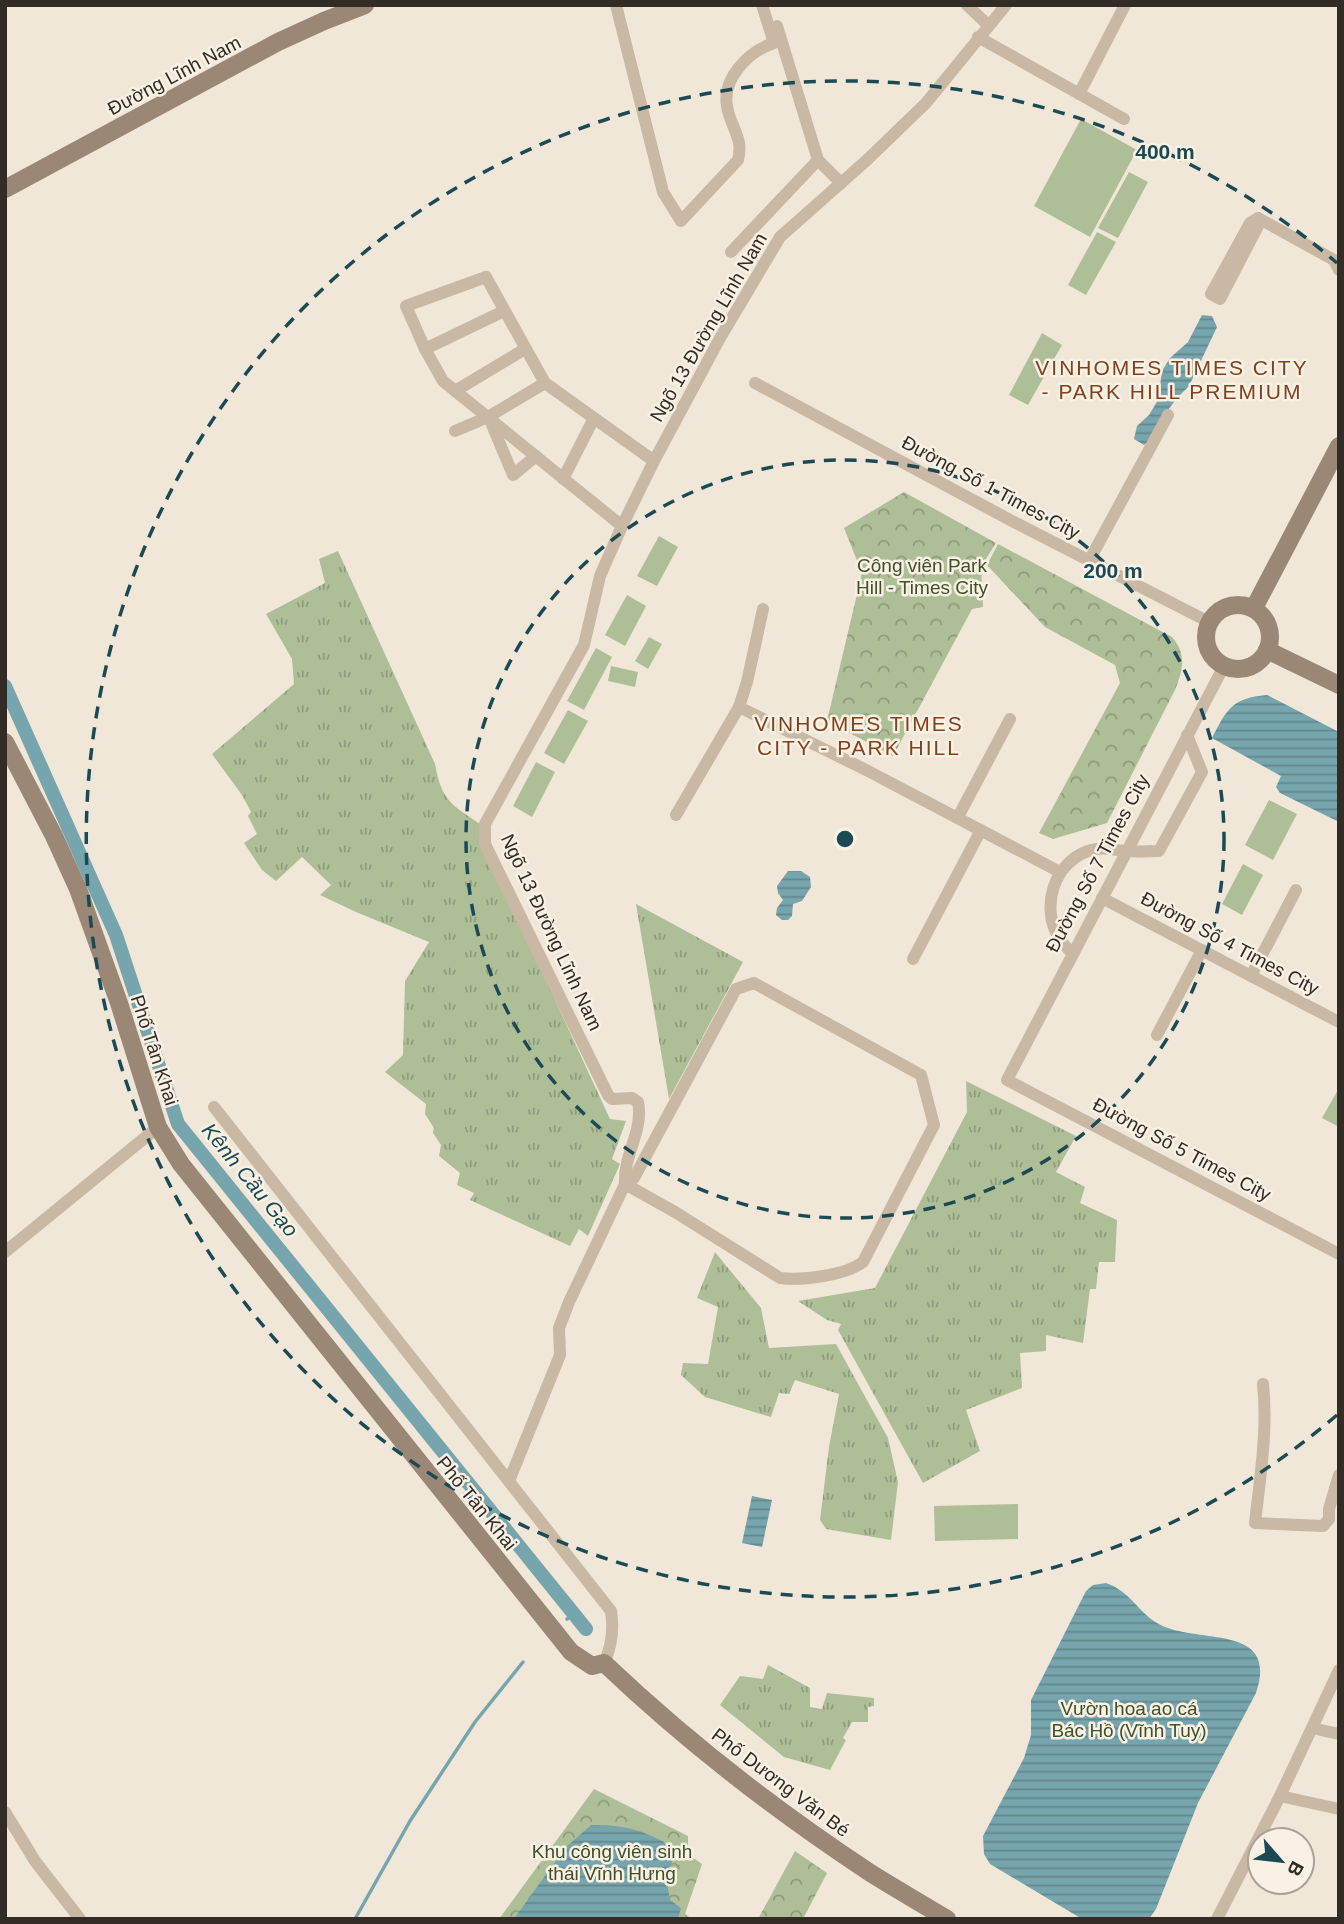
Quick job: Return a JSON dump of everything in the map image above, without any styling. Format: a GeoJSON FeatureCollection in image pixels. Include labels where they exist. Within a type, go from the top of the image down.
{"type":"FeatureCollection","features":[{"type":"Feature","properties":{"kind":"street","name":"Đường Lĩnh Nam"},"geometry":{"type":"LineString","coordinates":[[5,189],[278,43],[365,5]]}},
{"type":"Feature","properties":{"kind":"street"},"geometry":{"type":"LineString","coordinates":[[616,5],[663,192],[681,221],[738,160],[741,148],[726,105],[729,85],[736,70],[761,47],[774,43],[762,5]]}},
{"type":"Feature","properties":{"kind":"street"},"geometry":{"type":"LineString","coordinates":[[771,5],[818,160],[841,183]]}},
{"type":"Feature","properties":{"kind":"street"},"geometry":{"type":"LineString","coordinates":[[967,5],[988,25]]}},
{"type":"Feature","properties":{"kind":"street","name":"Ngõ 13 Đường Lĩnh Nam"},"geometry":{"type":"LineString","coordinates":[[625,1184],[624,1172],[637,1126],[639,1102],[632,1098],[612,1099],[608,1095],[485,844],[485,824],[584,645],[600,576],[654,461],[720,338],[780,237],[926,103],[1006,5]]}},
{"type":"Feature","properties":{"kind":"street"},"geometry":{"type":"LineString","coordinates":[[1079,94],[1125,5]]}},
{"type":"Feature","properties":{"kind":"street"},"geometry":{"type":"LineString","coordinates":[[978,37],[1124,119]]}},
{"type":"Feature","properties":{"kind":"street"},"geometry":{"type":"LineString","coordinates":[[731,252],[818,160]]}},
{"type":"Feature","properties":{"kind":"street"},"geometry":{"type":"LineString","coordinates":[[1258,218],[1258,226],[1220,299],[1211,294],[1250,223],[1258,218]]}},
{"type":"Feature","properties":{"kind":"street"},"geometry":{"type":"LineString","coordinates":[[1258,218],[1334,260],[1339,270]]}},
{"type":"Feature","properties":{"kind":"street"},"geometry":{"type":"LineString","coordinates":[[622,526],[443,381],[406,306],[485,277],[545,383],[654,461]]}},
{"type":"Feature","properties":{"kind":"street"},"geometry":{"type":"LineString","coordinates":[[425,349],[504,311]]}},
{"type":"Feature","properties":{"kind":"street"},"geometry":{"type":"LineString","coordinates":[[455,391],[525,349]]}},
{"type":"Feature","properties":{"kind":"street"},"geometry":{"type":"LineString","coordinates":[[456,432],[488,417],[545,383]]}},
{"type":"Feature","properties":{"kind":"street","name":"Đường Số 1 Times City"},"geometry":{"type":"LineString","coordinates":[[755,383],[1209,622]]}},
{"type":"Feature","properties":{"kind":"street"},"geometry":{"type":"LineString","coordinates":[[1089,561],[1168,415]]}},
{"type":"Feature","properties":{"kind":"street"},"geometry":{"type":"LineString","coordinates":[[488,417],[513,475],[536,456]]}},
{"type":"Feature","properties":{"kind":"street"},"geometry":{"type":"LineString","coordinates":[[563,479],[594,418]]}},
{"type":"Feature","properties":{"kind":"street"},"geometry":{"type":"LineString","coordinates":[[1254,608],[1339,446]]}},
{"type":"Feature","properties":{"kind":"street"},"geometry":{"type":"LineString","coordinates":[[1242,604],[1254,608],[1263,616],[1269,627],[1267,650],[1261,659],[1244,668],[1224,666],[1214,658],[1208,647],[1206,635],[1209,622],[1217,612],[1229,606],[1242,604]]}},
{"type":"Feature","properties":{"kind":"street"},"geometry":{"type":"LineString","coordinates":[[676,815],[739,707],[762,609]]}},
{"type":"Feature","properties":{"kind":"street"},"geometry":{"type":"LineString","coordinates":[[1267,650],[1339,685]]}},
{"type":"Feature","properties":{"kind":"street","name":"Đường Số 7 Times City"},"geometry":{"type":"LineString","coordinates":[[1007,1080],[1224,666]]}},
{"type":"Feature","properties":{"kind":"street"},"geometry":{"type":"LineString","coordinates":[[739,707],[958,817],[1060,872]]}},
{"type":"Feature","properties":{"kind":"street"},"geometry":{"type":"LineString","coordinates":[[958,817],[1010,719]]}},
{"type":"Feature","properties":{"kind":"street"},"geometry":{"type":"LineString","coordinates":[[1073,954],[1059,939],[1051,918],[1050,896],[1060,872],[1071,861],[1088,851],[1108,848],[1160,851],[1202,772],[1187,735]]}},
{"type":"Feature","properties":{"kind":"street","name":"Phố Tân Khai"},"geometry":{"type":"LineString","coordinates":[[5,742],[78,889],[119,1003],[158,1127],[181,1164],[571,1653],[592,1665],[604,1663],[611,1648],[611,1611],[214,1107]]}},
{"type":"Feature","properties":{"kind":"street"},"geometry":{"type":"LineString","coordinates":[[913,959],[981,830]]}},
{"type":"Feature","properties":{"kind":"street"},"geometry":{"type":"LineString","coordinates":[[1251,976],[1296,890]]}},
{"type":"Feature","properties":{"kind":"street","name":"Đường Số 4 Times City"},"geometry":{"type":"LineString","coordinates":[[1102,898],[1339,1021]]}},
{"type":"Feature","properties":{"kind":"street"},"geometry":{"type":"LineString","coordinates":[[1157,1035],[1202,950]]}},
{"type":"Feature","properties":{"kind":"street"},"geometry":{"type":"LineString","coordinates":[[509,1481],[560,1355],[559,1328],[569,1302],[625,1184],[634,1178],[736,989],[754,984],[921,1075],[934,1125],[863,1262],[855,1269],[795,1280],[780,1278],[625,1184]]}},
{"type":"Feature","properties":{"kind":"street","name":"Đường Số 5 Times City"},"geometry":{"type":"LineString","coordinates":[[1007,1080],[1339,1254]]}},
{"type":"Feature","properties":{"kind":"street"},"geometry":{"type":"LineString","coordinates":[[5,1252],[158,1127]]}},
{"type":"Feature","properties":{"kind":"street"},"geometry":{"type":"LineString","coordinates":[[1263,1384],[1265,1402],[1262,1460],[1255,1523],[1322,1526],[1334,1519],[1329,1508],[1339,1475]]}},
{"type":"Feature","properties":{"kind":"street","name":"Phố Dương Văn Bé"},"geometry":{"type":"LineString","coordinates":[[604,1663],[688,1739],[753,1789],[855,1862],[947,1919]]}},
{"type":"Feature","properties":{"kind":"street"},"geometry":{"type":"LineString","coordinates":[[1217,1919],[1280,1796],[1339,1670]]}},
{"type":"Feature","properties":{"kind":"street"},"geometry":{"type":"LineString","coordinates":[[1312,1728],[1339,1734]]}},
{"type":"Feature","properties":{"kind":"street"},"geometry":{"type":"LineString","coordinates":[[1280,1796],[1339,1809]]}},
{"type":"Feature","properties":{"kind":"street"},"geometry":{"type":"LineString","coordinates":[[5,1812],[35,1861],[80,1919]]}},
{"type":"Feature","properties":{"kind":"green space"},"geometry":{"type":"Polygon","coordinates":[[[1081,119],[1137,150],[1090,237],[1034,206],[1081,119]]]}},
{"type":"Feature","properties":{"kind":"green space"},"geometry":{"type":"Polygon","coordinates":[[[1129,172],[1148,182],[1118,238],[1098,228],[1129,172]]]}},
{"type":"Feature","properties":{"kind":"green space"},"geometry":{"type":"Polygon","coordinates":[[[1097,232],[1116,242],[1086,295],[1068,285],[1097,232]]]}},
{"type":"Feature","properties":{"kind":"green space"},"geometry":{"type":"Polygon","coordinates":[[[1042,333],[1062,345],[1028,405],[1009,395],[1042,333]]]}},
{"type":"Feature","properties":{"kind":"green space","name":"Công viên Park Hill - Times City"},"geometry":{"type":"Polygon","coordinates":[[[904,492],[996,543],[981,567],[983,607],[972,609],[893,756],[827,721],[862,573],[844,528],[904,492]]]}},
{"type":"Feature","properties":{"kind":"green space"},"geometry":{"type":"Polygon","coordinates":[[[659,536],[678,547],[657,586],[637,576],[659,536]]]}},
{"type":"Feature","properties":{"kind":"green space"},"geometry":{"type":"Polygon","coordinates":[[[998,544],[1172,637],[1182,656],[1182,669],[1175,690],[1107,823],[1053,839],[1039,833],[1120,683],[1115,665],[1045,627],[987,565],[998,544]]]}},
{"type":"Feature","properties":{"kind":"green space"},"geometry":{"type":"Polygon","coordinates":[[[338,551],[435,764],[445,795],[456,807],[483,826],[483,844],[610,1119],[626,1121],[612,1159],[620,1164],[588,1236],[579,1229],[570,1246],[470,1200],[474,1193],[457,1185],[460,1173],[439,1156],[441,1145],[425,1114],[426,1104],[385,1072],[403,1055],[405,981],[429,942],[320,895],[331,885],[302,857],[276,881],[262,870],[244,843],[257,834],[248,816],[251,812],[212,754],[294,684],[292,659],[266,614],[325,583],[319,559],[338,551]]]}},
{"type":"Feature","properties":{"kind":"green space"},"geometry":{"type":"Polygon","coordinates":[[[627,595],[646,606],[625,646],[605,635],[627,595]]]}},
{"type":"Feature","properties":{"kind":"green space"},"geometry":{"type":"Polygon","coordinates":[[[649,637],[662,644],[648,669],[635,661],[649,637]]]}},
{"type":"Feature","properties":{"kind":"green space"},"geometry":{"type":"Polygon","coordinates":[[[596,648],[612,657],[584,710],[567,701],[596,648]]]}},
{"type":"Feature","properties":{"kind":"green space"},"geometry":{"type":"Polygon","coordinates":[[[611,666],[638,672],[635,687],[608,681],[611,666]]]}},
{"type":"Feature","properties":{"kind":"green space"},"geometry":{"type":"Polygon","coordinates":[[[568,710],[588,721],[564,764],[544,753],[568,710]]]}},
{"type":"Feature","properties":{"kind":"green space"},"geometry":{"type":"Polygon","coordinates":[[[536,762],[555,772],[532,817],[513,806],[536,762]]]}},
{"type":"Feature","properties":{"kind":"green space"},"geometry":{"type":"Polygon","coordinates":[[[1269,800],[1297,814],[1273,860],[1245,845],[1269,800]]]}},
{"type":"Feature","properties":{"kind":"green space"},"geometry":{"type":"Polygon","coordinates":[[[1243,864],[1263,875],[1242,915],[1222,904],[1243,864]]]}},
{"type":"Feature","properties":{"kind":"green space"},"geometry":{"type":"Polygon","coordinates":[[[636,904],[743,962],[669,1099],[636,904]]]}},
{"type":"Feature","properties":{"kind":"green space"},"geometry":{"type":"Polygon","coordinates":[[[966,1081],[1076,1136],[1056,1172],[1085,1187],[1080,1203],[1117,1220],[1115,1262],[1099,1262],[1096,1289],[1090,1289],[1083,1343],[1046,1335],[1046,1351],[1020,1353],[1022,1388],[966,1410],[980,1451],[923,1483],[838,1330],[841,1324],[827,1320],[798,1301],[875,1288],[967,1112],[966,1081]]]}},
{"type":"Feature","properties":{"kind":"green space"},"geometry":{"type":"Polygon","coordinates":[[[1339,1088],[1339,1127],[1322,1118],[1339,1088]]]}},
{"type":"Feature","properties":{"kind":"green space"},"geometry":{"type":"Polygon","coordinates":[[[715,1252],[761,1308],[769,1348],[836,1344],[888,1438],[898,1482],[891,1540],[826,1529],[820,1520],[839,1394],[795,1380],[789,1394],[779,1393],[771,1417],[705,1397],[681,1375],[683,1363],[708,1364],[718,1307],[697,1298],[715,1252]]]}},
{"type":"Feature","properties":{"kind":"green space"},"geometry":{"type":"Polygon","coordinates":[[[1018,1504],[1018,1539],[935,1541],[934,1506],[1018,1504]]]}},
{"type":"Feature","properties":{"kind":"green space"},"geometry":{"type":"Polygon","coordinates":[[[768,1665],[810,1688],[810,1707],[822,1709],[827,1693],[874,1698],[874,1706],[868,1707],[868,1722],[852,1722],[830,1770],[784,1757],[720,1705],[740,1676],[763,1679],[768,1665]]]}},
{"type":"Feature","properties":{"kind":"green space","name":"Khu công viên sinh thái Vĩnh Hưng"},"geometry":{"type":"Polygon","coordinates":[[[594,1789],[688,1836],[688,1854],[702,1864],[685,1914],[692,1919],[499,1919],[594,1789]]]}},
{"type":"Feature","properties":{"kind":"green space"},"geometry":{"type":"Polygon","coordinates":[[[795,1851],[827,1873],[803,1919],[758,1919],[795,1851]]]}},
{"type":"Feature","properties":{"kind":"water"},"geometry":{"type":"Polygon","coordinates":[[[1202,315],[1212,316],[1217,327],[1189,386],[1159,422],[1154,438],[1144,445],[1134,439],[1137,426],[1149,415],[1158,400],[1162,371],[1170,358],[1188,342],[1202,315]]]}},
{"type":"Feature","properties":{"kind":"water"},"geometry":{"type":"Polygon","coordinates":[[[1267,695],[1339,732],[1339,822],[1280,793],[1276,787],[1281,776],[1212,738],[1227,712],[1238,702],[1267,695]]]}},
{"type":"Feature","properties":{"kind":"water"},"geometry":{"type":"Polygon","coordinates":[[[788,871],[801,871],[810,877],[811,887],[802,901],[793,904],[792,916],[788,920],[782,920],[776,915],[783,900],[777,886],[788,871]]]}},
{"type":"Feature","properties":{"kind":"water"},"geometry":{"type":"Polygon","coordinates":[[[752,1496],[772,1500],[762,1547],[742,1543],[752,1496]]]}},
{"type":"Feature","properties":{"kind":"water","name":"Vườn hoa ao cá Bác Hồ (Vĩnh Tuy)"},"geometry":{"type":"Polygon","coordinates":[[[1106,1583],[1121,1591],[1157,1623],[1173,1630],[1245,1645],[1256,1655],[1260,1670],[1256,1693],[1198,1803],[1156,1909],[1149,1919],[1082,1919],[990,1864],[984,1854],[983,1836],[1024,1758],[1031,1735],[1031,1700],[1086,1591],[1093,1585],[1106,1583]]]}},
{"type":"Feature","properties":{"kind":"water","name":"Khu công viên sinh thái Vĩnh Hưng"},"geometry":{"type":"Polygon","coordinates":[[[591,1825],[629,1828],[664,1842],[672,1862],[666,1877],[670,1900],[681,1908],[678,1919],[514,1919],[565,1848],[591,1825]]]}},
{"type":"Feature","properties":{"kind":"waterway","name":"Kênh Cầu Gạo"},"geometry":{"type":"LineString","coordinates":[[5,686],[116,935],[178,1124],[586,1629]]}},
{"type":"Feature","properties":{"kind":"waterway"},"geometry":{"type":"LineString","coordinates":[[567,1619],[573,1613]]}},
{"type":"Feature","properties":{"kind":"waterway"},"geometry":{"type":"LineString","coordinates":[[355,1919],[410,1821],[475,1722],[523,1662]]}},
{"type":"Feature","properties":{"kind":"district","name":"VINHOMES TIMES CITY - PARK HILL PREMIUM"},"geometry":{"type":"Point","coordinates":[1172,380]}},
{"type":"Feature","properties":{"kind":"district","name":"VINHOMES TIMES CITY - PARK HILL"},"geometry":{"type":"Point","coordinates":[859,736]}}]}
